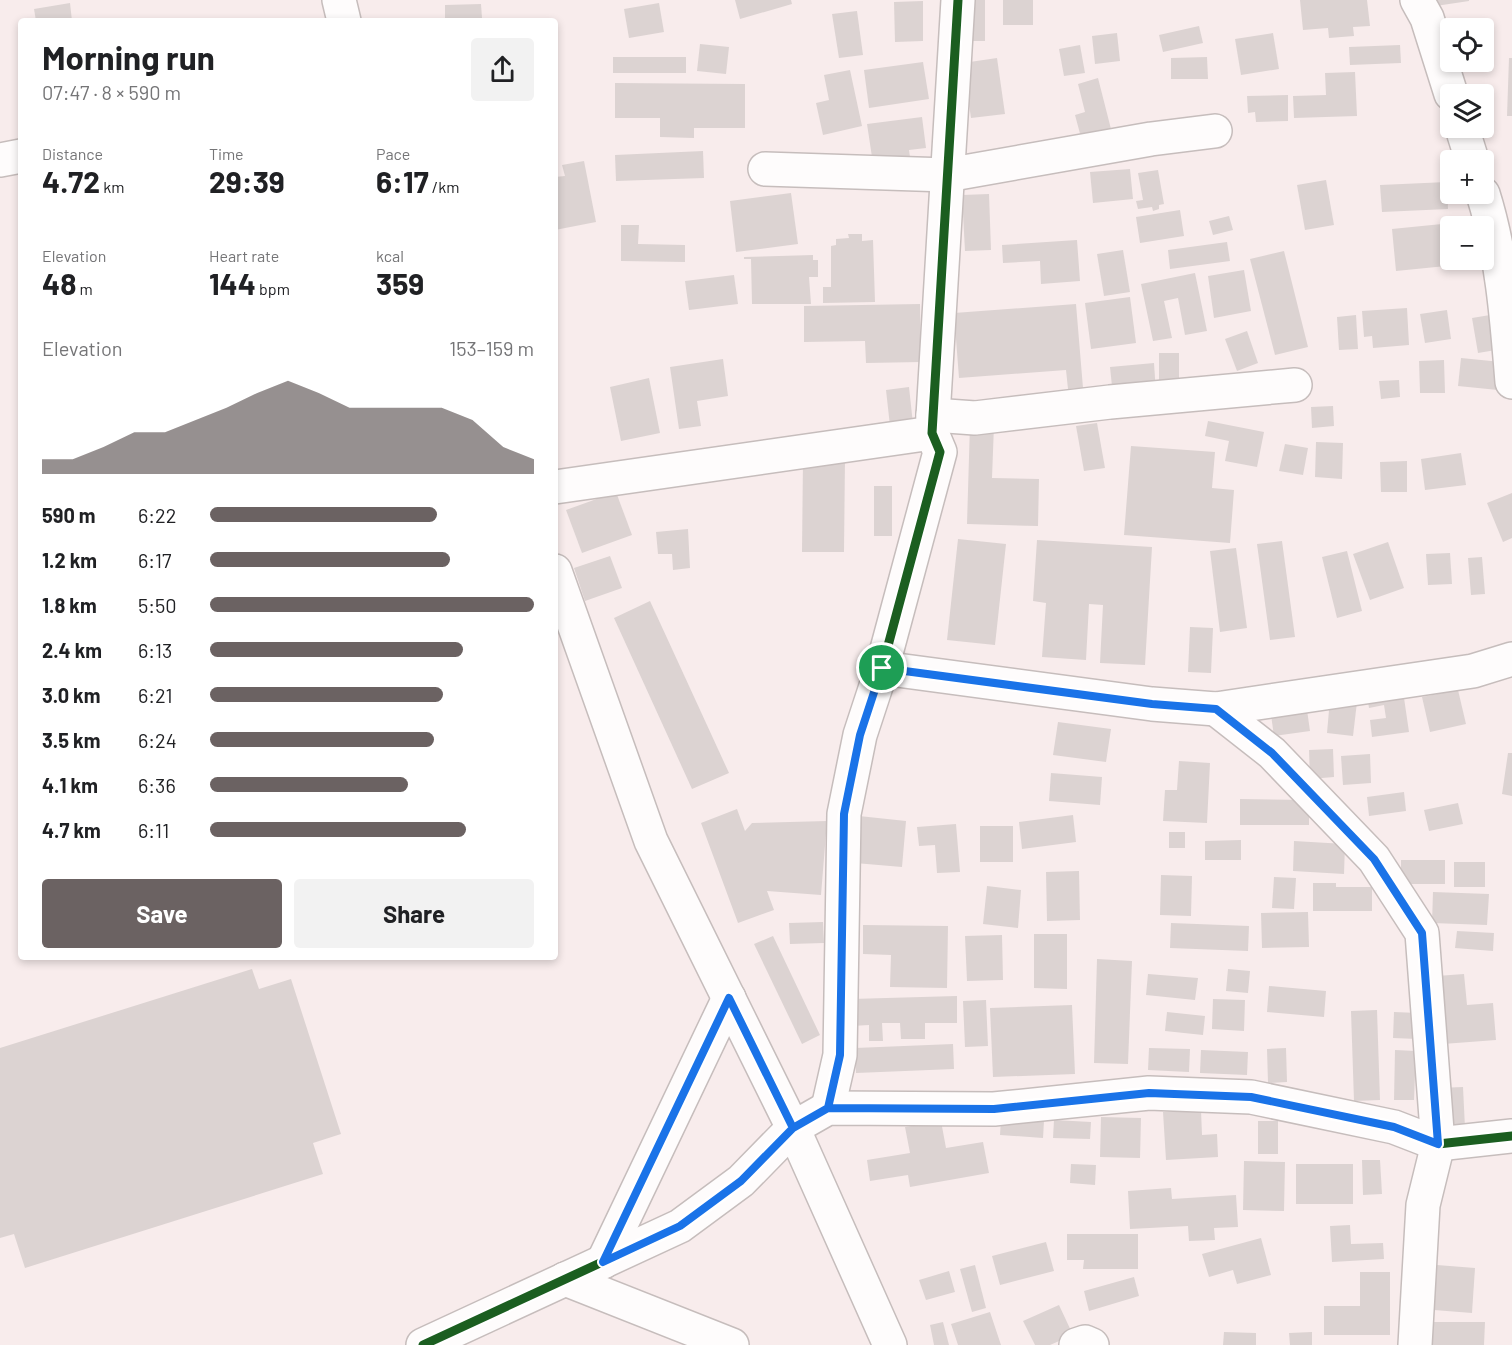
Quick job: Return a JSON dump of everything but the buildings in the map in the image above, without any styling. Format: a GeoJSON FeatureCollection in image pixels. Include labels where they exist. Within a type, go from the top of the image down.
{"type":"FeatureCollection","features":[{"type":"Feature","properties":{"kind":"street"},"geometry":{"type":"LineString","coordinates":[[339,0],[343,18]]}},
{"type":"Feature","properties":{"kind":"street"},"geometry":{"type":"LineString","coordinates":[[828,1108],[840,1055],[844,814],[860,735],[882,668],[939,452],[932,424],[958,0]]}},
{"type":"Feature","properties":{"kind":"street"},"geometry":{"type":"LineString","coordinates":[[1417,0],[1427,18],[1448,84]]}},
{"type":"Feature","properties":{"kind":"street"},"geometry":{"type":"LineString","coordinates":[[765,169],[947,175],[1151,139],[1215,131]]}},
{"type":"Feature","properties":{"kind":"street"},"geometry":{"type":"LineString","coordinates":[[0,160],[18,157]]}},
{"type":"Feature","properties":{"kind":"street"},"geometry":{"type":"LineString","coordinates":[[1486,204],[1496,246],[1506,315],[1512,382]]}},
{"type":"Feature","properties":{"kind":"street"},"geometry":{"type":"LineString","coordinates":[[558,486],[975,418],[1110,402],[1295,385]]}},
{"type":"Feature","properties":{"kind":"street"},"geometry":{"type":"LineString","coordinates":[[558,580],[651,841],[793,1128],[890,1345]]}},
{"type":"Feature","properties":{"kind":"street"},"geometry":{"type":"LineString","coordinates":[[882,668],[1152,704],[1216,709],[1473,672],[1512,659]]}},
{"type":"Feature","properties":{"kind":"street"},"geometry":{"type":"LineString","coordinates":[[1216,709],[1272,753],[1366,850],[1422,933],[1438,1144],[1423,1205],[1415,1345]]}},
{"type":"Feature","properties":{"kind":"street"},"geometry":{"type":"LineString","coordinates":[[603,1262],[729,998]]}},
{"type":"Feature","properties":{"kind":"street"},"geometry":{"type":"LineString","coordinates":[[423,1345],[680,1226],[741,1181],[793,1128],[828,1108],[994,1109],[1149,1093],[1251,1097],[1394,1127],[1438,1144],[1512,1136]]}},
{"type":"Feature","properties":{"kind":"street"},"geometry":{"type":"LineString","coordinates":[[565,1279],[732,1345]]}},
{"type":"Feature","properties":{"kind":"street"},"geometry":{"type":"LineString","coordinates":[[1076,1345],[1085,1342],[1092,1345]]}},
{"type":"Feature","properties":{"kind":"cycle path"},"geometry":{"type":"LineString","coordinates":[[828,1108],[840,1055],[844,814],[860,735],[882,668],[940,452],[932,433],[958,0]]}},
{"type":"Feature","properties":{"kind":"cycle path"},"geometry":{"type":"LineString","coordinates":[[423,1345],[680,1226],[741,1181],[793,1128],[828,1108],[994,1109],[1149,1093],[1251,1097],[1394,1127],[1438,1144],[1512,1136]]}},
{"type":"Feature","properties":{"kind":"route"},"geometry":{"type":"LineString","coordinates":[[882,668],[860,735],[844,814],[840,1055],[828,1108],[793,1128],[741,1181],[680,1226],[603,1262],[729,998],[793,1128],[828,1108],[994,1109],[1149,1093],[1251,1097],[1394,1127],[1438,1144],[1422,933],[1374,859],[1326,806],[1272,753],[1216,709],[1152,704],[882,668]]}}]}
